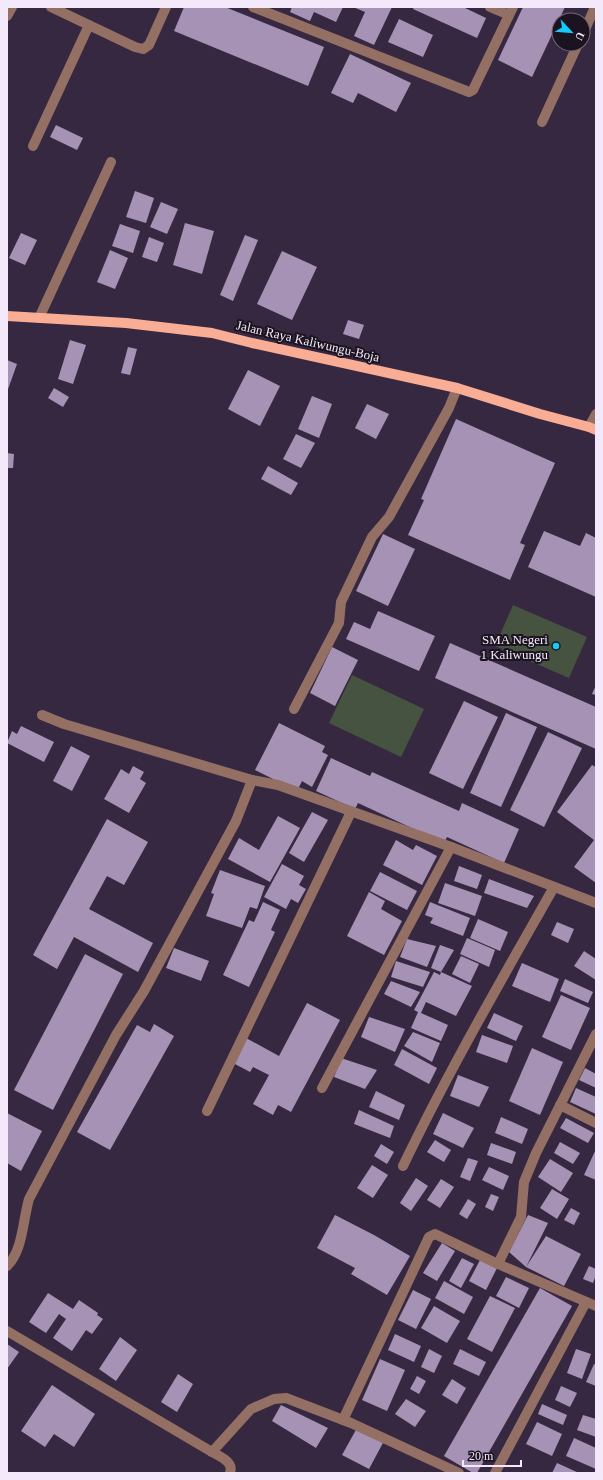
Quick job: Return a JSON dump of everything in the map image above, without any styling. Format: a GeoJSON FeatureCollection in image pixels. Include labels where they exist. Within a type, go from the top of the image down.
{"type":"FeatureCollection","features":[{"type":"Feature","properties":{"kind":"main road","name":"Jalan Raya Kaliwungu-Boja"},"geometry":{"type":"LineString","coordinates":[[7,316],[126,323],[212,333],[457,388],[540,414],[592,428]]}},
{"type":"Feature","properties":{"kind":"street"},"geometry":{"type":"LineString","coordinates":[[7,16],[12,7]]}},
{"type":"Feature","properties":{"kind":"street"},"geometry":{"type":"LineString","coordinates":[[51,7],[136,48],[143,49],[149,45],[166,7]]}},
{"type":"Feature","properties":{"kind":"street"},"geometry":{"type":"LineString","coordinates":[[253,7],[469,92],[472,90],[511,11],[490,7]]}},
{"type":"Feature","properties":{"kind":"street"},"geometry":{"type":"LineString","coordinates":[[591,17],[596,7]]}},
{"type":"Feature","properties":{"kind":"street"},"geometry":{"type":"LineString","coordinates":[[33,146],[89,25]]}},
{"type":"Feature","properties":{"kind":"street"},"geometry":{"type":"LineString","coordinates":[[542,122],[574,52]]}},
{"type":"Feature","properties":{"kind":"street"},"geometry":{"type":"LineString","coordinates":[[39,318],[111,162]]}},
{"type":"Feature","properties":{"kind":"street"},"geometry":{"type":"LineString","coordinates":[[294,709],[339,623],[341,602],[372,537],[389,517],[449,408],[457,388]]}},
{"type":"Feature","properties":{"kind":"street"},"geometry":{"type":"LineString","coordinates":[[592,428],[596,414]]}},
{"type":"Feature","properties":{"kind":"street"},"geometry":{"type":"LineString","coordinates":[[42,715],[64,724],[252,780],[278,785],[451,847],[596,903]]}},
{"type":"Feature","properties":{"kind":"street"},"geometry":{"type":"LineString","coordinates":[[7,1266],[11,1263],[19,1245],[24,1214],[29,1199],[116,1034],[144,991],[236,821],[252,780]]}},
{"type":"Feature","properties":{"kind":"street"},"geometry":{"type":"LineString","coordinates":[[207,1111],[351,812]]}},
{"type":"Feature","properties":{"kind":"street"},"geometry":{"type":"LineString","coordinates":[[322,1088],[451,847]]}},
{"type":"Feature","properties":{"kind":"street"},"geometry":{"type":"LineString","coordinates":[[403,1166],[419,1132],[476,1025],[554,887]]}},
{"type":"Feature","properties":{"kind":"street"},"geometry":{"type":"LineString","coordinates":[[498,1264],[521,1217],[524,1182],[529,1169],[596,1034]]}},
{"type":"Feature","properties":{"kind":"street"},"geometry":{"type":"LineString","coordinates":[[560,1105],[596,1123]]}},
{"type":"Feature","properties":{"kind":"street"},"geometry":{"type":"LineString","coordinates":[[343,1420],[429,1237],[435,1234],[498,1264],[596,1306]]}},
{"type":"Feature","properties":{"kind":"street"},"geometry":{"type":"LineString","coordinates":[[495,1473],[586,1302]]}},
{"type":"Feature","properties":{"kind":"street"},"geometry":{"type":"LineString","coordinates":[[7,1331],[229,1462],[231,1468],[230,1473]]}},
{"type":"Feature","properties":{"kind":"street"},"geometry":{"type":"LineString","coordinates":[[212,1452],[251,1409],[274,1399],[286,1398],[343,1420],[459,1473]]}},
{"type":"Feature","properties":{"kind":"green space"},"geometry":{"type":"Polygon","coordinates":[[[513,605],[587,637],[569,678],[495,646],[513,605]]]}},
{"type":"Feature","properties":{"kind":"green space"},"geometry":{"type":"Polygon","coordinates":[[[352,675],[424,709],[401,757],[329,723],[352,675]]]}},
{"type":"Feature","properties":{"kind":"building"},"geometry":{"type":"Polygon","coordinates":[[[184,7],[225,7],[324,47],[308,86],[174,31],[184,7]]]}},
{"type":"Feature","properties":{"kind":"building"},"geometry":{"type":"Polygon","coordinates":[[[292,7],[343,7],[336,22],[314,12],[310,21],[290,12],[292,7]]]}},
{"type":"Feature","properties":{"kind":"building"},"geometry":{"type":"Polygon","coordinates":[[[353,7],[392,7],[374,45],[354,36],[365,12],[353,7]]]}},
{"type":"Feature","properties":{"kind":"building"},"geometry":{"type":"Polygon","coordinates":[[[414,7],[463,7],[486,18],[477,38],[413,9],[414,7]]]}},
{"type":"Feature","properties":{"kind":"building"},"geometry":{"type":"Polygon","coordinates":[[[523,7],[565,7],[563,12],[551,12],[551,37],[532,77],[498,60],[523,7]]]}},
{"type":"Feature","properties":{"kind":"building"},"geometry":{"type":"Polygon","coordinates":[[[399,19],[433,35],[423,57],[388,42],[399,19]]]}},
{"type":"Feature","properties":{"kind":"building"},"geometry":{"type":"Polygon","coordinates":[[[350,54],[411,83],[396,112],[358,93],[353,103],[331,93],[350,54]]]}},
{"type":"Feature","properties":{"kind":"building"},"geometry":{"type":"Polygon","coordinates":[[[56,125],[83,138],[77,150],[50,137],[56,125]]]}},
{"type":"Feature","properties":{"kind":"building"},"geometry":{"type":"Polygon","coordinates":[[[135,191],[154,198],[146,223],[126,217],[135,191]]]}},
{"type":"Feature","properties":{"kind":"building"},"geometry":{"type":"Polygon","coordinates":[[[161,202],[178,209],[167,234],[150,227],[161,202]]]}},
{"type":"Feature","properties":{"kind":"building"},"geometry":{"type":"Polygon","coordinates":[[[185,223],[214,231],[202,274],[173,265],[185,223]]]}},
{"type":"Feature","properties":{"kind":"building"},"geometry":{"type":"Polygon","coordinates":[[[120,224],[140,231],[133,253],[112,246],[120,224]]]}},
{"type":"Feature","properties":{"kind":"building"},"geometry":{"type":"Polygon","coordinates":[[[21,233],[37,240],[25,265],[9,258],[21,233]]]}},
{"type":"Feature","properties":{"kind":"building"},"geometry":{"type":"Polygon","coordinates":[[[245,235],[258,240],[233,301],[220,295],[245,235]]]}},
{"type":"Feature","properties":{"kind":"building"},"geometry":{"type":"Polygon","coordinates":[[[149,237],[164,243],[157,262],[142,257],[149,237]]]}},
{"type":"Feature","properties":{"kind":"building"},"geometry":{"type":"Polygon","coordinates":[[[110,250],[128,258],[115,289],[97,282],[110,250]]]}},
{"type":"Feature","properties":{"kind":"building"},"geometry":{"type":"Polygon","coordinates":[[[282,251],[317,267],[292,320],[257,304],[282,251]]]}},
{"type":"Feature","properties":{"kind":"building"},"geometry":{"type":"Polygon","coordinates":[[[348,320],[364,325],[359,339],[343,334],[348,320]]]}},
{"type":"Feature","properties":{"kind":"building"},"geometry":{"type":"Polygon","coordinates":[[[70,340],[86,345],[73,384],[58,379],[70,340]]]}},
{"type":"Feature","properties":{"kind":"building"},"geometry":{"type":"Polygon","coordinates":[[[128,347],[137,349],[130,375],[121,373],[128,347]]]}},
{"type":"Feature","properties":{"kind":"building"},"geometry":{"type":"Polygon","coordinates":[[[7,360],[17,364],[7,392],[7,360]]]}},
{"type":"Feature","properties":{"kind":"building"},"geometry":{"type":"Polygon","coordinates":[[[248,370],[280,386],[260,426],[228,409],[248,370]]]}},
{"type":"Feature","properties":{"kind":"building"},"geometry":{"type":"Polygon","coordinates":[[[54,388],[69,397],[63,407],[48,398],[54,388]]]}},
{"type":"Feature","properties":{"kind":"building"},"geometry":{"type":"Polygon","coordinates":[[[312,396],[332,404],[319,438],[298,429],[312,396]]]}},
{"type":"Feature","properties":{"kind":"building"},"geometry":{"type":"Polygon","coordinates":[[[367,404],[389,414],[376,439],[355,428],[367,404]]]}},
{"type":"Feature","properties":{"kind":"building"},"geometry":{"type":"Polygon","coordinates":[[[456,419],[555,463],[520,543],[525,545],[510,580],[408,535],[424,500],[421,499],[456,419]]]}},
{"type":"Feature","properties":{"kind":"building"},"geometry":{"type":"Polygon","coordinates":[[[296,434],[315,443],[301,468],[283,459],[296,434]]]}},
{"type":"Feature","properties":{"kind":"building"},"geometry":{"type":"Polygon","coordinates":[[[7,453],[14,454],[13,468],[7,468],[7,453]]]}},
{"type":"Feature","properties":{"kind":"building"},"geometry":{"type":"Polygon","coordinates":[[[268,466],[298,483],[291,495],[261,479],[268,466]]]}},
{"type":"Feature","properties":{"kind":"building"},"geometry":{"type":"Polygon","coordinates":[[[544,531],[580,546],[586,533],[596,538],[596,597],[528,567],[544,531]]]}},
{"type":"Feature","properties":{"kind":"building"},"geometry":{"type":"Polygon","coordinates":[[[383,534],[415,549],[388,606],[356,591],[383,534]]]}},
{"type":"Feature","properties":{"kind":"building"},"geometry":{"type":"Polygon","coordinates":[[[378,611],[435,636],[419,671],[346,639],[354,622],[370,629],[378,611]]]}},
{"type":"Feature","properties":{"kind":"building"},"geometry":{"type":"Polygon","coordinates":[[[450,643],[596,707],[596,749],[435,678],[450,643]]]}},
{"type":"Feature","properties":{"kind":"building"},"geometry":{"type":"Polygon","coordinates":[[[332,647],[358,660],[335,706],[310,693],[332,647]]]}},
{"type":"Feature","properties":{"kind":"building"},"geometry":{"type":"Polygon","coordinates":[[[596,685],[596,695],[592,694],[596,685]]]}},
{"type":"Feature","properties":{"kind":"building"},"geometry":{"type":"Polygon","coordinates":[[[464,701],[498,717],[463,789],[429,773],[464,701]]]}},
{"type":"Feature","properties":{"kind":"building"},"geometry":{"type":"Polygon","coordinates":[[[506,713],[537,727],[501,807],[470,793],[506,713]]]}},
{"type":"Feature","properties":{"kind":"building"},"geometry":{"type":"Polygon","coordinates":[[[279,723],[325,746],[322,752],[328,755],[312,787],[302,781],[297,791],[255,770],[279,723]]]}},
{"type":"Feature","properties":{"kind":"building"},"geometry":{"type":"Polygon","coordinates":[[[21,726],[54,742],[44,762],[7,743],[12,731],[17,734],[21,726]]]}},
{"type":"Feature","properties":{"kind":"building"},"geometry":{"type":"Polygon","coordinates":[[[548,732],[582,748],[544,827],[510,810],[548,732]]]}},
{"type":"Feature","properties":{"kind":"building"},"geometry":{"type":"Polygon","coordinates":[[[71,746],[90,756],[72,791],[53,781],[71,746]]]}},
{"type":"Feature","properties":{"kind":"building"},"geometry":{"type":"Polygon","coordinates":[[[331,758],[370,776],[372,772],[459,811],[462,803],[519,829],[504,863],[447,837],[444,843],[358,803],[355,809],[316,791],[331,758]]]}},
{"type":"Feature","properties":{"kind":"building"},"geometry":{"type":"Polygon","coordinates":[[[592,765],[596,767],[596,883],[574,867],[594,840],[557,812],[592,765]]]}},
{"type":"Feature","properties":{"kind":"building"},"geometry":{"type":"Polygon","coordinates":[[[133,766],[144,772],[140,779],[146,783],[129,813],[104,799],[121,769],[129,774],[133,766]]]}},
{"type":"Feature","properties":{"kind":"building"},"geometry":{"type":"Polygon","coordinates":[[[312,812],[328,820],[304,862],[289,853],[312,812]]]}},
{"type":"Feature","properties":{"kind":"building"},"geometry":{"type":"Polygon","coordinates":[[[278,816],[300,828],[270,882],[228,859],[239,838],[259,850],[278,816]]]}},
{"type":"Feature","properties":{"kind":"building"},"geometry":{"type":"Polygon","coordinates":[[[107,819],[148,842],[124,885],[107,876],[89,909],[153,943],[138,972],[74,937],[57,969],[33,955],[107,819]]]}},
{"type":"Feature","properties":{"kind":"building"},"geometry":{"type":"Polygon","coordinates":[[[396,840],[413,850],[416,845],[437,856],[422,885],[383,865],[396,840]]]}},
{"type":"Feature","properties":{"kind":"building"},"geometry":{"type":"Polygon","coordinates":[[[282,864],[304,876],[299,885],[306,889],[298,903],[291,899],[286,909],[264,897],[282,864]]]}},
{"type":"Feature","properties":{"kind":"building"},"geometry":{"type":"Polygon","coordinates":[[[459,866],[482,875],[477,889],[454,881],[459,866]]]}},
{"type":"Feature","properties":{"kind":"building"},"geometry":{"type":"Polygon","coordinates":[[[220,870],[265,886],[257,909],[250,907],[242,928],[206,916],[214,894],[211,893],[220,870]]]}},
{"type":"Feature","properties":{"kind":"building"},"geometry":{"type":"Polygon","coordinates":[[[380,872],[417,891],[407,910],[370,891],[380,872]]]}},
{"type":"Feature","properties":{"kind":"building"},"geometry":{"type":"Polygon","coordinates":[[[489,879],[534,896],[527,908],[484,893],[489,879]]]}},
{"type":"Feature","properties":{"kind":"building"},"geometry":{"type":"Polygon","coordinates":[[[445,883],[482,896],[475,916],[438,903],[445,883]]]}},
{"type":"Feature","properties":{"kind":"building"},"geometry":{"type":"Polygon","coordinates":[[[369,892],[385,901],[381,909],[402,921],[384,955],[347,936],[369,892]]]}},
{"type":"Feature","properties":{"kind":"building"},"geometry":{"type":"Polygon","coordinates":[[[263,902],[280,910],[271,930],[275,932],[249,987],[223,975],[249,920],[254,922],[263,902]]]}},
{"type":"Feature","properties":{"kind":"building"},"geometry":{"type":"Polygon","coordinates":[[[430,902],[470,918],[463,936],[430,923],[433,918],[425,915],[430,902]]]}},
{"type":"Feature","properties":{"kind":"building"},"geometry":{"type":"Polygon","coordinates":[[[478,919],[508,932],[500,951],[470,938],[478,919]]]}},
{"type":"Feature","properties":{"kind":"building"},"geometry":{"type":"Polygon","coordinates":[[[557,922],[574,929],[568,943],[551,935],[557,922]]]}},
{"type":"Feature","properties":{"kind":"building"},"geometry":{"type":"Polygon","coordinates":[[[467,938],[495,950],[489,967],[460,954],[467,938]]]}},
{"type":"Feature","properties":{"kind":"building"},"geometry":{"type":"Polygon","coordinates":[[[407,939],[436,946],[427,967],[400,957],[407,939]]]}},
{"type":"Feature","properties":{"kind":"building"},"geometry":{"type":"Polygon","coordinates":[[[440,945],[454,950],[441,972],[431,968],[440,945]]]}},
{"type":"Feature","properties":{"kind":"building"},"geometry":{"type":"Polygon","coordinates":[[[174,948],[209,961],[201,981],[166,968],[174,948]]]}},
{"type":"Feature","properties":{"kind":"building"},"geometry":{"type":"Polygon","coordinates":[[[584,951],[596,959],[596,980],[574,966],[584,951]]]}},
{"type":"Feature","properties":{"kind":"building"},"geometry":{"type":"Polygon","coordinates":[[[85,954],[123,974],[53,1110],[14,1090],[85,954]]]}},
{"type":"Feature","properties":{"kind":"building"},"geometry":{"type":"Polygon","coordinates":[[[461,956],[479,964],[470,983],[452,974],[461,956]]]}},
{"type":"Feature","properties":{"kind":"building"},"geometry":{"type":"Polygon","coordinates":[[[396,961],[430,972],[423,987],[391,977],[396,961]]]}},
{"type":"Feature","properties":{"kind":"building"},"geometry":{"type":"Polygon","coordinates":[[[522,963],[559,979],[550,1002],[512,986],[522,963]]]}},
{"type":"Feature","properties":{"kind":"building"},"geometry":{"type":"Polygon","coordinates":[[[434,972],[440,975],[441,972],[472,986],[456,1016],[426,1002],[421,1013],[448,1025],[441,1041],[411,1028],[418,1012],[414,1010],[434,972]]]}},
{"type":"Feature","properties":{"kind":"building"},"geometry":{"type":"Polygon","coordinates":[[[565,979],[593,992],[588,1003],[560,991],[565,979]]]}},
{"type":"Feature","properties":{"kind":"building"},"geometry":{"type":"Polygon","coordinates":[[[391,981],[420,992],[411,1007],[384,994],[391,981]]]}},
{"type":"Feature","properties":{"kind":"building"},"geometry":{"type":"Polygon","coordinates":[[[561,995],[590,1008],[571,1050],[542,1037],[561,995]]]}},
{"type":"Feature","properties":{"kind":"building"},"geometry":{"type":"Polygon","coordinates":[[[307,1003],[340,1020],[291,1112],[278,1105],[273,1115],[253,1104],[269,1075],[253,1067],[250,1072],[233,1063],[246,1038],[279,1056],[307,1003]]]}},
{"type":"Feature","properties":{"kind":"building"},"geometry":{"type":"Polygon","coordinates":[[[494,1013],[523,1026],[516,1041],[487,1028],[494,1013]]]}},
{"type":"Feature","properties":{"kind":"building"},"geometry":{"type":"Polygon","coordinates":[[[369,1017],[405,1029],[395,1052],[361,1037],[369,1017]]]}},
{"type":"Feature","properties":{"kind":"building"},"geometry":{"type":"Polygon","coordinates":[[[154,1024],[174,1036],[110,1150],[77,1132],[137,1025],[150,1032],[154,1024]]]}},
{"type":"Feature","properties":{"kind":"building"},"geometry":{"type":"Polygon","coordinates":[[[413,1032],[440,1043],[432,1062],[404,1046],[413,1032]]]}},
{"type":"Feature","properties":{"kind":"building"},"geometry":{"type":"Polygon","coordinates":[[[482,1035],[513,1046],[507,1063],[476,1052],[482,1035]]]}},
{"type":"Feature","properties":{"kind":"building"},"geometry":{"type":"Polygon","coordinates":[[[532,1048],[563,1062],[540,1115],[509,1101],[532,1048]]]}},
{"type":"Feature","properties":{"kind":"building"},"geometry":{"type":"Polygon","coordinates":[[[402,1049],[437,1068],[429,1084],[394,1065],[402,1049]]]}},
{"type":"Feature","properties":{"kind":"building"},"geometry":{"type":"Polygon","coordinates":[[[341,1058],[377,1070],[365,1089],[334,1077],[341,1058]]]}},
{"type":"Feature","properties":{"kind":"building"},"geometry":{"type":"Polygon","coordinates":[[[585,1068],[596,1074],[596,1088],[579,1080],[585,1068]]]}},
{"type":"Feature","properties":{"kind":"building"},"geometry":{"type":"Polygon","coordinates":[[[458,1075],[489,1087],[479,1107],[450,1096],[458,1075]]]}},
{"type":"Feature","properties":{"kind":"building"},"geometry":{"type":"Polygon","coordinates":[[[576,1088],[596,1097],[596,1114],[570,1102],[576,1088]]]}},
{"type":"Feature","properties":{"kind":"building"},"geometry":{"type":"Polygon","coordinates":[[[376,1091],[405,1105],[399,1120],[369,1107],[376,1091]]]}},
{"type":"Feature","properties":{"kind":"building"},"geometry":{"type":"Polygon","coordinates":[[[359,1110],[394,1126],[390,1138],[354,1124],[359,1110]]]}},
{"type":"Feature","properties":{"kind":"building"},"geometry":{"type":"Polygon","coordinates":[[[7,1113],[42,1131],[21,1171],[7,1163],[7,1113]]]}},
{"type":"Feature","properties":{"kind":"building"},"geometry":{"type":"Polygon","coordinates":[[[443,1113],[474,1128],[463,1148],[433,1134],[443,1113]]]}},
{"type":"Feature","properties":{"kind":"building"},"geometry":{"type":"Polygon","coordinates":[[[501,1117],[528,1129],[522,1144],[495,1133],[501,1117]]]}},
{"type":"Feature","properties":{"kind":"building"},"geometry":{"type":"Polygon","coordinates":[[[566,1118],[594,1133],[588,1143],[560,1128],[566,1118]]]}},
{"type":"Feature","properties":{"kind":"building"},"geometry":{"type":"Polygon","coordinates":[[[435,1140],[451,1150],[444,1162],[427,1152],[435,1140]]]}},
{"type":"Feature","properties":{"kind":"building"},"geometry":{"type":"Polygon","coordinates":[[[560,1142],[580,1153],[573,1164],[554,1153],[560,1142]]]}},
{"type":"Feature","properties":{"kind":"building"},"geometry":{"type":"Polygon","coordinates":[[[491,1143],[516,1152],[512,1164],[487,1155],[491,1143]]]}},
{"type":"Feature","properties":{"kind":"building"},"geometry":{"type":"Polygon","coordinates":[[[381,1144],[394,1152],[387,1164],[374,1156],[381,1144]]]}},
{"type":"Feature","properties":{"kind":"building"},"geometry":{"type":"Polygon","coordinates":[[[596,1149],[596,1180],[584,1175],[596,1149]]]}},
{"type":"Feature","properties":{"kind":"building"},"geometry":{"type":"Polygon","coordinates":[[[468,1158],[478,1161],[470,1181],[460,1177],[468,1158]]]}},
{"type":"Feature","properties":{"kind":"building"},"geometry":{"type":"Polygon","coordinates":[[[550,1159],[573,1173],[561,1192],[538,1177],[550,1159]]]}},
{"type":"Feature","properties":{"kind":"building"},"geometry":{"type":"Polygon","coordinates":[[[372,1165],[388,1175],[373,1198],[357,1188],[372,1165]]]}},
{"type":"Feature","properties":{"kind":"building"},"geometry":{"type":"Polygon","coordinates":[[[489,1167],[509,1176],[503,1190],[482,1180],[489,1167]]]}},
{"type":"Feature","properties":{"kind":"building"},"geometry":{"type":"Polygon","coordinates":[[[416,1178],[428,1186],[411,1211],[400,1203],[416,1178]]]}},
{"type":"Feature","properties":{"kind":"building"},"geometry":{"type":"Polygon","coordinates":[[[441,1179],[454,1187],[440,1208],[427,1200],[441,1179]]]}},
{"type":"Feature","properties":{"kind":"building"},"geometry":{"type":"Polygon","coordinates":[[[552,1189],[569,1199],[557,1219],[540,1208],[552,1189]]]}},
{"type":"Feature","properties":{"kind":"building"},"geometry":{"type":"Polygon","coordinates":[[[491,1194],[499,1197],[493,1211],[485,1207],[491,1194]]]}},
{"type":"Feature","properties":{"kind":"building"},"geometry":{"type":"Polygon","coordinates":[[[468,1199],[476,1204],[467,1219],[459,1214],[468,1199]]]}},
{"type":"Feature","properties":{"kind":"building"},"geometry":{"type":"Polygon","coordinates":[[[571,1208],[580,1213],[574,1225],[564,1220],[571,1208]]]}},
{"type":"Feature","properties":{"kind":"building"},"geometry":{"type":"Polygon","coordinates":[[[335,1215],[410,1256],[387,1295],[351,1274],[355,1268],[317,1248],[335,1215]]]}},
{"type":"Feature","properties":{"kind":"building"},"geometry":{"type":"Polygon","coordinates":[[[528,1215],[548,1223],[526,1267],[509,1252],[528,1215]]]}},
{"type":"Feature","properties":{"kind":"building"},"geometry":{"type":"Polygon","coordinates":[[[546,1236],[581,1254],[564,1286],[526,1267],[546,1236]]]}},
{"type":"Feature","properties":{"kind":"building"},"geometry":{"type":"Polygon","coordinates":[[[442,1243],[455,1251],[437,1281],[423,1273],[442,1243]]]}},
{"type":"Feature","properties":{"kind":"building"},"geometry":{"type":"Polygon","coordinates":[[[462,1258],[474,1264],[461,1288],[449,1281],[462,1258]]]}},
{"type":"Feature","properties":{"kind":"building"},"geometry":{"type":"Polygon","coordinates":[[[480,1260],[497,1268],[486,1290],[469,1281],[480,1260]]]}},
{"type":"Feature","properties":{"kind":"building"},"geometry":{"type":"Polygon","coordinates":[[[589,1266],[596,1269],[596,1275],[593,1283],[583,1279],[589,1266]]]}},
{"type":"Feature","properties":{"kind":"building"},"geometry":{"type":"Polygon","coordinates":[[[506,1277],[529,1288],[519,1308],[496,1296],[506,1277]]]}},
{"type":"Feature","properties":{"kind":"building"},"geometry":{"type":"Polygon","coordinates":[[[444,1281],[473,1297],[464,1314],[435,1298],[444,1281]]]}},
{"type":"Feature","properties":{"kind":"building"},"geometry":{"type":"Polygon","coordinates":[[[540,1288],[572,1306],[477,1473],[473,1473],[444,1456],[540,1288]]]}},
{"type":"Feature","properties":{"kind":"building"},"geometry":{"type":"Polygon","coordinates":[[[413,1290],[431,1299],[416,1329],[398,1320],[413,1290]]]}},
{"type":"Feature","properties":{"kind":"building"},"geometry":{"type":"Polygon","coordinates":[[[48,1293],[73,1309],[79,1300],[98,1313],[97,1315],[103,1319],[92,1334],[86,1330],[72,1351],[53,1338],[66,1319],[59,1314],[46,1333],[29,1322],[48,1293]]]}},
{"type":"Feature","properties":{"kind":"building"},"geometry":{"type":"Polygon","coordinates":[[[490,1296],[515,1308],[492,1352],[467,1339],[490,1296]]]}},
{"type":"Feature","properties":{"kind":"building"},"geometry":{"type":"Polygon","coordinates":[[[434,1306],[460,1321],[447,1343],[421,1328],[434,1306]]]}},
{"type":"Feature","properties":{"kind":"building"},"geometry":{"type":"Polygon","coordinates":[[[395,1334],[421,1346],[414,1362],[388,1350],[395,1334]]]}},
{"type":"Feature","properties":{"kind":"building"},"geometry":{"type":"Polygon","coordinates":[[[120,1337],[137,1350],[116,1381],[99,1369],[120,1337]]]}},
{"type":"Feature","properties":{"kind":"building"},"geometry":{"type":"Polygon","coordinates":[[[7,1344],[19,1352],[7,1369],[7,1344]]]}},
{"type":"Feature","properties":{"kind":"building"},"geometry":{"type":"Polygon","coordinates":[[[429,1349],[442,1356],[434,1373],[421,1367],[429,1349]]]}},
{"type":"Feature","properties":{"kind":"building"},"geometry":{"type":"Polygon","coordinates":[[[460,1349],[486,1362],[479,1376],[453,1364],[460,1349]]]}},
{"type":"Feature","properties":{"kind":"building"},"geometry":{"type":"Polygon","coordinates":[[[576,1349],[591,1354],[582,1379],[567,1373],[576,1349]]]}},
{"type":"Feature","properties":{"kind":"building"},"geometry":{"type":"Polygon","coordinates":[[[380,1359],[405,1370],[387,1411],[362,1400],[380,1359]]]}},
{"type":"Feature","properties":{"kind":"building"},"geometry":{"type":"Polygon","coordinates":[[[594,1364],[596,1365],[596,1386],[586,1382],[594,1364]]]}},
{"type":"Feature","properties":{"kind":"building"},"geometry":{"type":"Polygon","coordinates":[[[178,1374],[193,1384],[177,1412],[161,1402],[178,1374]]]}},
{"type":"Feature","properties":{"kind":"building"},"geometry":{"type":"Polygon","coordinates":[[[417,1376],[426,1381],[419,1394],[410,1389],[417,1376]]]}},
{"type":"Feature","properties":{"kind":"building"},"geometry":{"type":"Polygon","coordinates":[[[452,1379],[466,1388],[457,1404],[442,1395],[452,1379]]]}},
{"type":"Feature","properties":{"kind":"building"},"geometry":{"type":"Polygon","coordinates":[[[52,1385],[95,1414],[74,1447],[54,1434],[45,1447],[21,1431],[52,1385]]]}},
{"type":"Feature","properties":{"kind":"building"},"geometry":{"type":"Polygon","coordinates":[[[561,1386],[577,1393],[570,1407],[555,1400],[561,1386]]]}},
{"type":"Feature","properties":{"kind":"building"},"geometry":{"type":"Polygon","coordinates":[[[406,1399],[426,1411],[415,1427],[395,1414],[406,1399]]]}},
{"type":"Feature","properties":{"kind":"building"},"geometry":{"type":"Polygon","coordinates":[[[542,1404],[567,1415],[563,1425],[538,1414],[542,1404]]]}},
{"type":"Feature","properties":{"kind":"building"},"geometry":{"type":"Polygon","coordinates":[[[281,1405],[328,1428],[316,1448],[272,1421],[281,1405]]]}},
{"type":"Feature","properties":{"kind":"building"},"geometry":{"type":"Polygon","coordinates":[[[583,1415],[596,1419],[596,1437],[577,1430],[583,1415]]]}},
{"type":"Feature","properties":{"kind":"building"},"geometry":{"type":"Polygon","coordinates":[[[537,1422],[562,1434],[552,1456],[526,1444],[537,1422]]]}},
{"type":"Feature","properties":{"kind":"building"},"geometry":{"type":"Polygon","coordinates":[[[357,1428],[384,1441],[369,1469],[342,1455],[357,1428]]]}},
{"type":"Feature","properties":{"kind":"building"},"geometry":{"type":"Polygon","coordinates":[[[574,1438],[596,1448],[596,1469],[566,1456],[574,1438]]]}},
{"type":"Feature","properties":{"kind":"building"},"geometry":{"type":"Polygon","coordinates":[[[557,1463],[579,1473],[552,1473],[557,1463]]]}},
{"type":"Feature","properties":{"kind":"place","name":"SMA Negeri 1 Kaliwungu"},"geometry":{"type":"Point","coordinates":[556,646]}}]}
